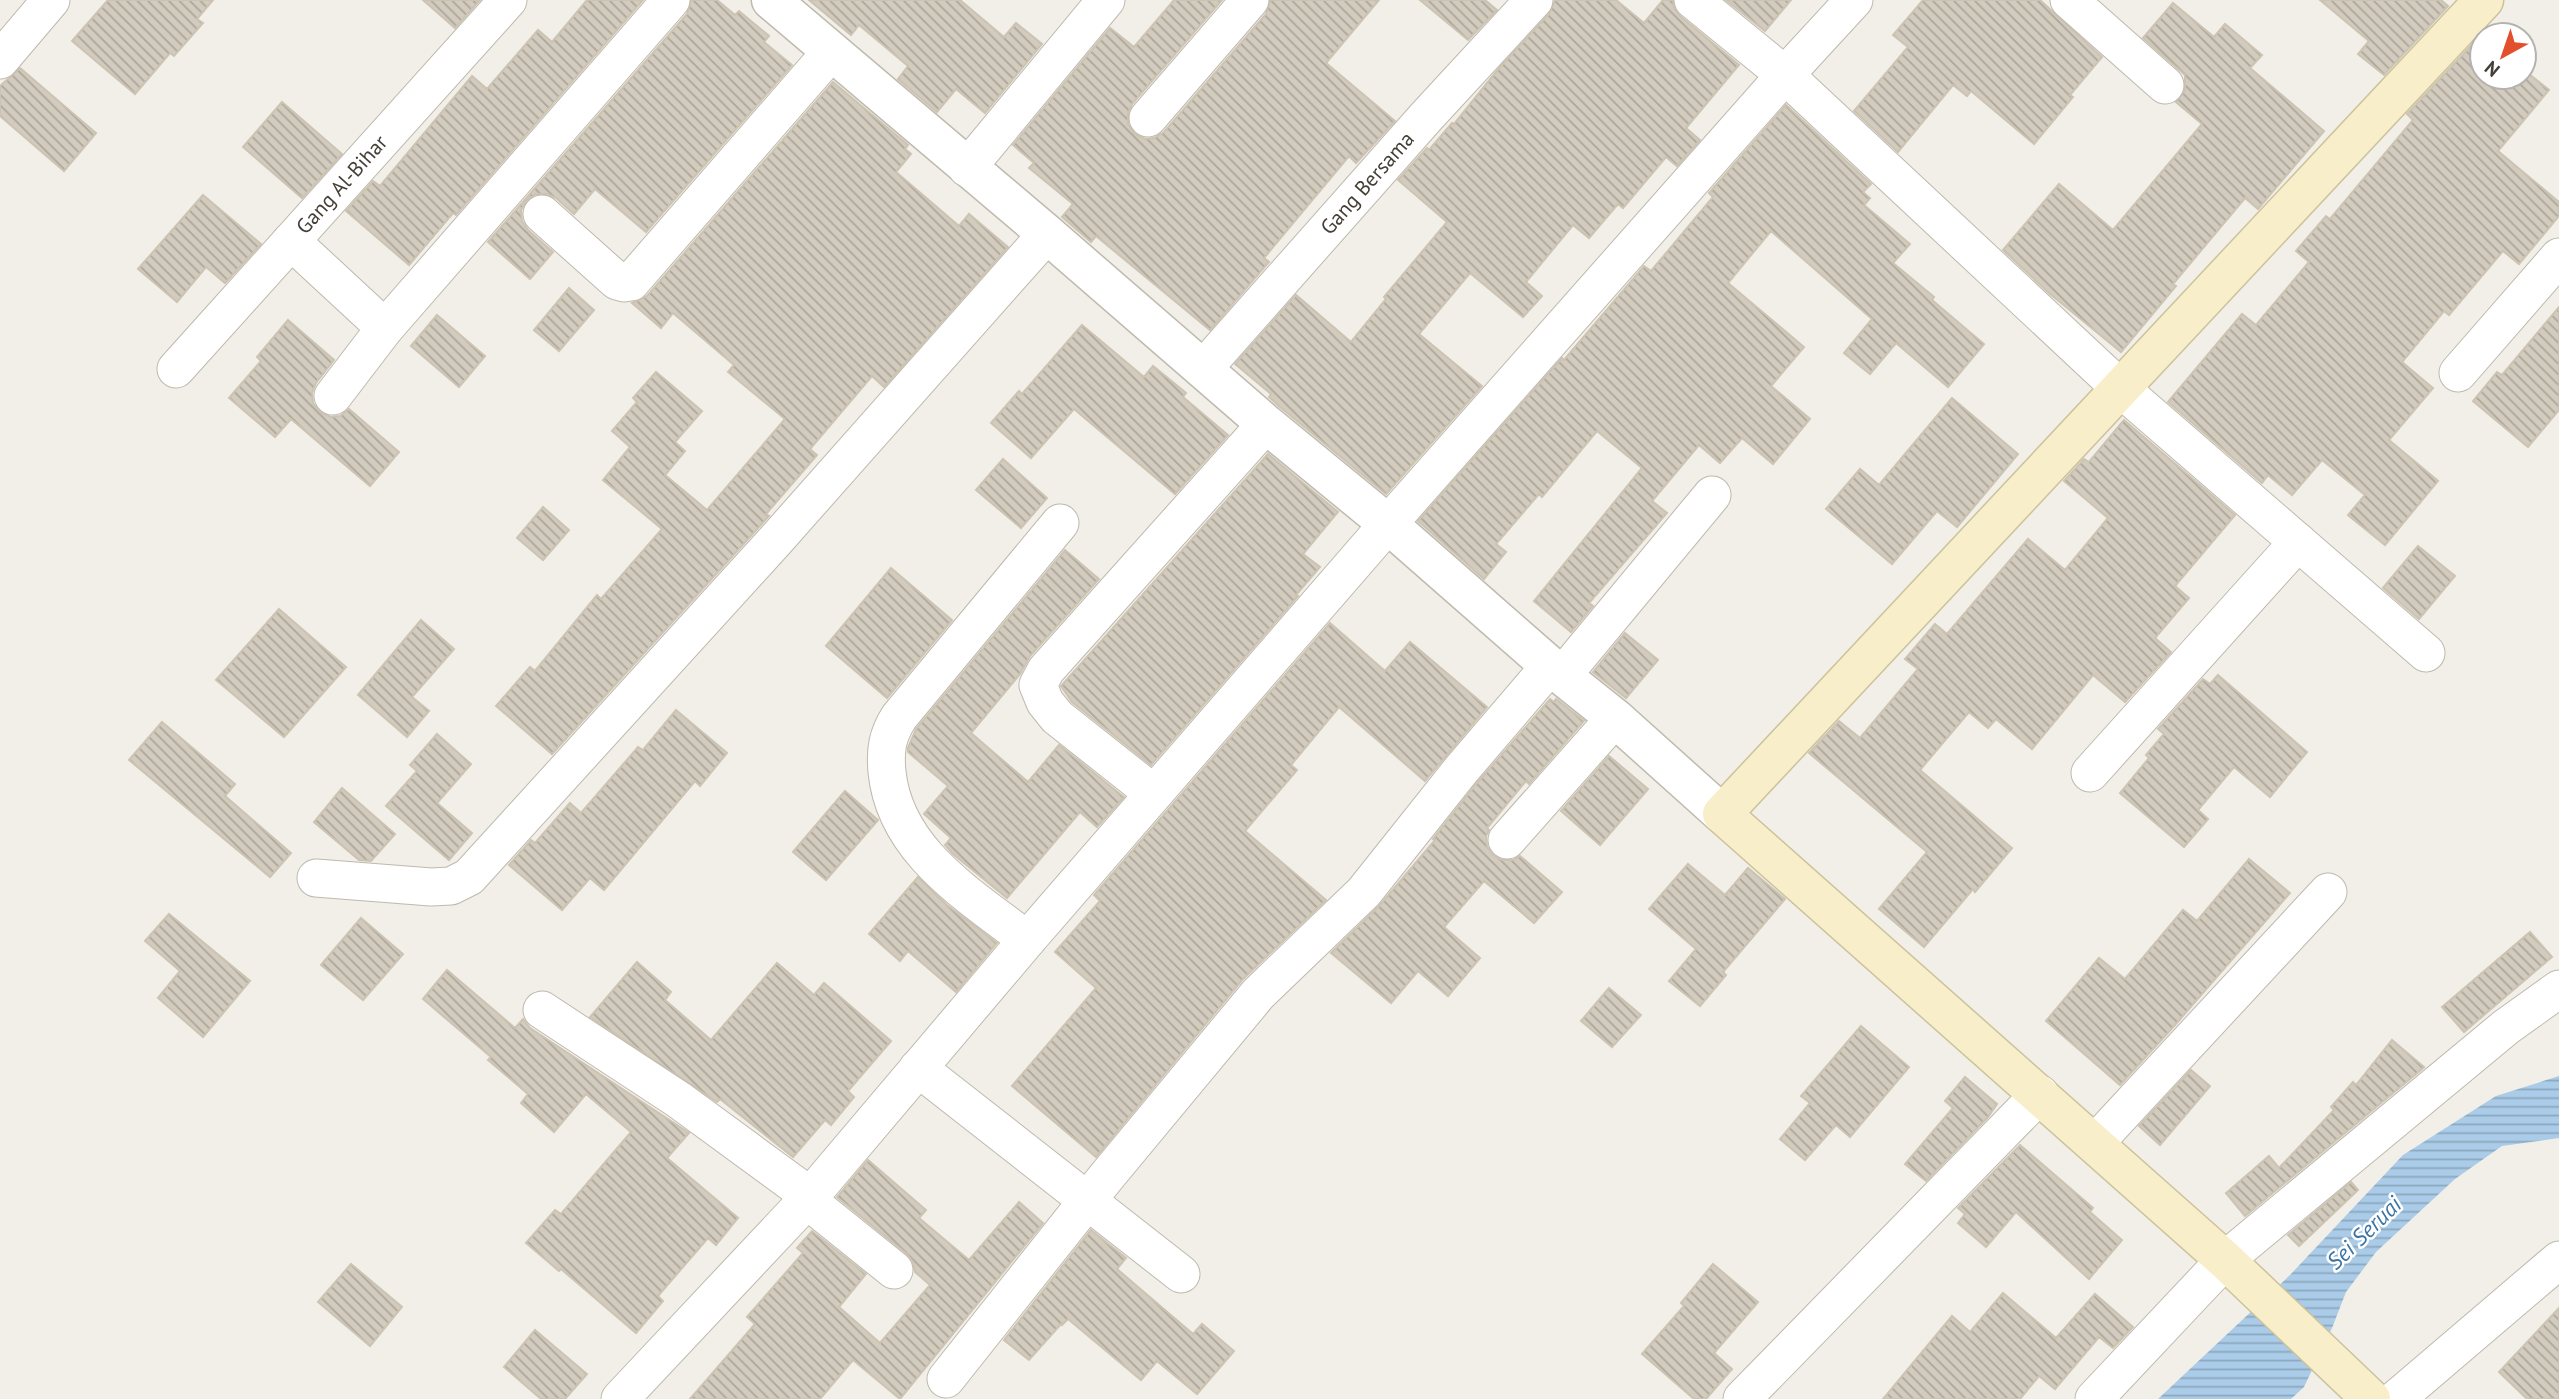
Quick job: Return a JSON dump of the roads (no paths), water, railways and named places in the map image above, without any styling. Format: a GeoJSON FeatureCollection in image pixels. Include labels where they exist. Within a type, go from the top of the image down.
{"type":"FeatureCollection","features":[{"type":"Feature","properties":{"kind":"main road"},"geometry":{"type":"LineString","coordinates":[[2378,1398],[2040,1094],[1722,814],[2484,0]]}},
{"type":"Feature","properties":{"kind":"street"},"geometry":{"type":"LineString","coordinates":[[0,60],[51,0]]}},
{"type":"Feature","properties":{"kind":"street","name":"Gang Al-Bihar"},"geometry":{"type":"LineString","coordinates":[[176,369],[508,0]]}},
{"type":"Feature","properties":{"kind":"street"},"geometry":{"type":"LineString","coordinates":[[333,396],[385,328],[671,0]]}},
{"type":"Feature","properties":{"kind":"street"},"geometry":{"type":"LineString","coordinates":[[967,168],[1106,0]]}},
{"type":"Feature","properties":{"kind":"street"},"geometry":{"type":"LineString","coordinates":[[1148,118],[1250,0]]}},
{"type":"Feature","properties":{"kind":"street","name":"Gang Bersama"},"geometry":{"type":"LineString","coordinates":[[1203,369],[1426,117],[1534,0]]}},
{"type":"Feature","properties":{"kind":"street"},"geometry":{"type":"LineString","coordinates":[[1693,0],[1785,75],[2120,388],[2426,653]]}},
{"type":"Feature","properties":{"kind":"street"},"geometry":{"type":"LineString","coordinates":[[620,1399],[809,1198],[1153,793],[1854,0]]}},
{"type":"Feature","properties":{"kind":"street"},"geometry":{"type":"LineString","coordinates":[[2069,0],[2165,85]]}},
{"type":"Feature","properties":{"kind":"street"},"geometry":{"type":"LineString","coordinates":[[789,6],[831,52],[1266,424],[1388,524],[1556,671],[1615,718],[1722,814]]}},
{"type":"Feature","properties":{"kind":"street"},"geometry":{"type":"LineString","coordinates":[[542,214],[617,281],[631,282],[831,52]]}},
{"type":"Feature","properties":{"kind":"street"},"geometry":{"type":"LineString","coordinates":[[316,878],[431,887],[451,886],[469,877],[764,553],[1047,234]]}},
{"type":"Feature","properties":{"kind":"street"},"geometry":{"type":"LineString","coordinates":[[291,241],[385,328]]}},
{"type":"Feature","properties":{"kind":"street"},"geometry":{"type":"LineString","coordinates":[[2458,373],[2559,257]]}},
{"type":"Feature","properties":{"kind":"street"},"geometry":{"type":"LineString","coordinates":[[1153,793],[1057,717],[1045,702],[1038,685],[1046,670],[1266,424]]}},
{"type":"Feature","properties":{"kind":"street"},"geometry":{"type":"LineString","coordinates":[[946,1379],[1088,1199],[1258,993],[1364,892],[1461,770],[1556,671],[1712,495]]}},
{"type":"Feature","properties":{"kind":"street"},"geometry":{"type":"LineString","coordinates":[[1027,940],[936,868],[910,838],[889,787],[887,739],[899,716],[1060,523]]}},
{"type":"Feature","properties":{"kind":"street"},"geometry":{"type":"LineString","coordinates":[[2090,773],[2298,542]]}},
{"type":"Feature","properties":{"kind":"street"},"geometry":{"type":"LineString","coordinates":[[1507,839],[1615,718]]}},
{"type":"Feature","properties":{"kind":"street"},"geometry":{"type":"LineString","coordinates":[[2095,1143],[2329,892]]}},
{"type":"Feature","properties":{"kind":"street"},"geometry":{"type":"LineString","coordinates":[[2094,1399],[2506,1027],[2559,989]]}},
{"type":"Feature","properties":{"kind":"street"},"geometry":{"type":"LineString","coordinates":[[542,1010],[679,1100],[809,1198],[894,1270]]}},
{"type":"Feature","properties":{"kind":"street"},"geometry":{"type":"LineString","coordinates":[[918,1068],[1181,1274]]}},
{"type":"Feature","properties":{"kind":"street"},"geometry":{"type":"LineString","coordinates":[[1742,1399],[2040,1094]]}},
{"type":"Feature","properties":{"kind":"street"},"geometry":{"type":"LineString","coordinates":[[2378,1398],[2559,1260]]}},
{"type":"Feature","properties":{"kind":"water","name":"Sei Seruai"},"geometry":{"type":"Polygon","coordinates":[[[2559,1076],[2559,1138],[2502,1146],[2455,1179],[2376,1252],[2346,1292],[2304,1387],[2291,1399],[2158,1399],[2290,1275],[2403,1155],[2496,1096],[2559,1076]]]}}]}
